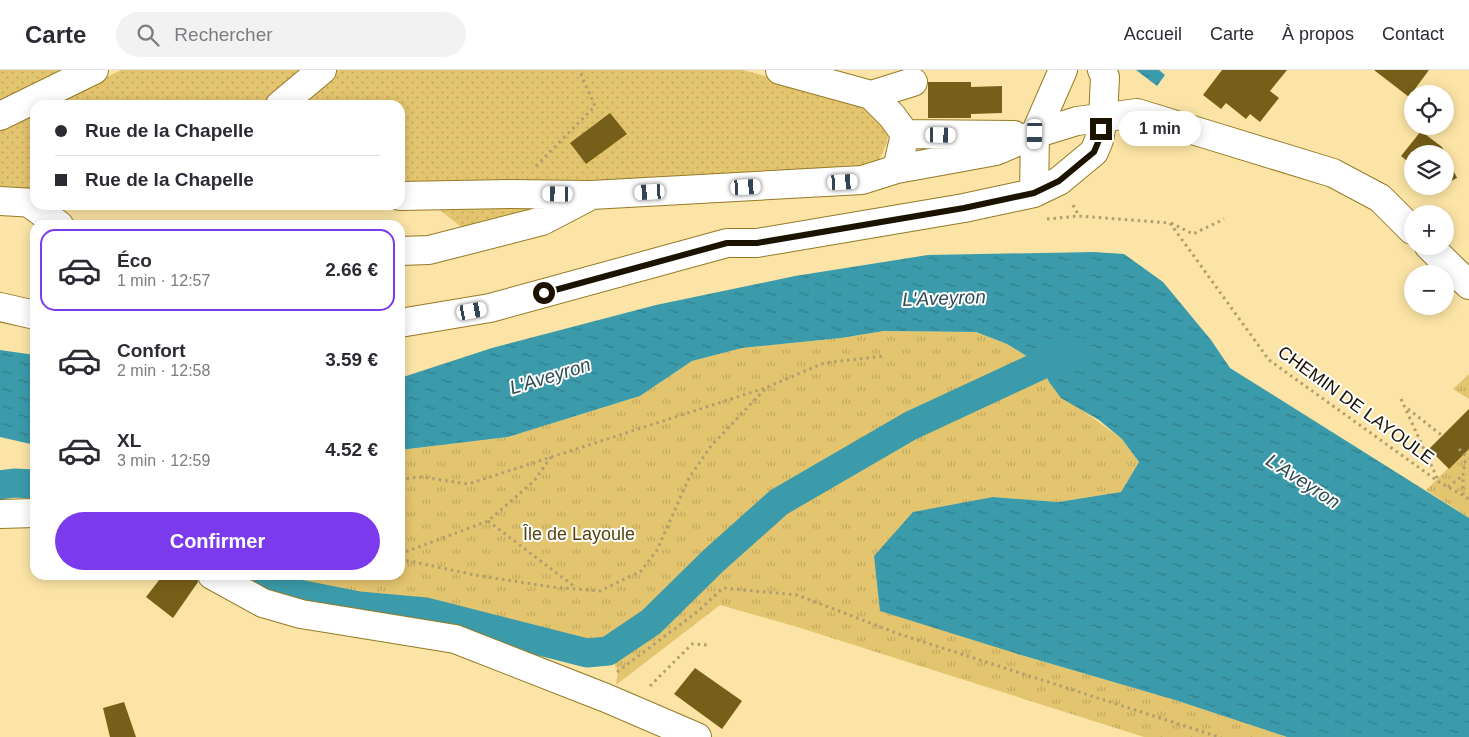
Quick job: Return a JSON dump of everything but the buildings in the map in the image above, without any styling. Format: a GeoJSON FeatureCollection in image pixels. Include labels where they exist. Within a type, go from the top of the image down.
{"type":"FeatureCollection","features":[{"type":"Feature","properties":{"kind":"street"},"geometry":{"type":"LineString","coordinates":[[33,100],[94,70]]}},
{"type":"Feature","properties":{"kind":"street"},"geometry":{"type":"LineString","coordinates":[[286,100],[322,70]]}},
{"type":"Feature","properties":{"kind":"street"},"geometry":{"type":"LineString","coordinates":[[780,70],[871,95],[892,116],[905,134],[897,169]]}},
{"type":"Feature","properties":{"kind":"street"},"geometry":{"type":"LineString","coordinates":[[1034,193],[1035,134],[1063,70]]}},
{"type":"Feature","properties":{"kind":"street"},"geometry":{"type":"LineString","coordinates":[[405,322],[490,308],[727,243],[757,243],[968,217],[1034,193],[1059,181],[1094,152],[1099,140],[1103,118],[1105,77],[1102,70]]}},
{"type":"Feature","properties":{"kind":"street"},"geometry":{"type":"LineString","coordinates":[[871,95],[913,82]]}},
{"type":"Feature","properties":{"kind":"street"},"geometry":{"type":"LineString","coordinates":[[0,116],[30,101]]}},
{"type":"Feature","properties":{"kind":"street"},"geometry":{"type":"LineString","coordinates":[[405,196],[592,195],[862,180],[897,169],[996,151],[1035,134],[1077,121],[1137,113],[1333,174],[1380,198],[1404,222]]}},
{"type":"Feature","properties":{"kind":"street"},"geometry":{"type":"LineString","coordinates":[[905,134],[1035,134]]}},
{"type":"Feature","properties":{"kind":"street"},"geometry":{"type":"LineString","coordinates":[[405,251],[429,250],[542,221],[592,195]]}},
{"type":"Feature","properties":{"kind":"street"},"geometry":{"type":"LineString","coordinates":[[0,201],[30,203]]}},
{"type":"Feature","properties":{"kind":"street"},"geometry":{"type":"LineString","coordinates":[[41,210],[53,220]]}},
{"type":"Feature","properties":{"kind":"street"},"geometry":{"type":"LineString","coordinates":[[1438,255],[1469,285]]}},
{"type":"Feature","properties":{"kind":"street"},"geometry":{"type":"LineString","coordinates":[[0,307],[30,314]]}},
{"type":"Feature","properties":{"kind":"street"},"geometry":{"type":"LineString","coordinates":[[0,514],[30,512]]}},
{"type":"Feature","properties":{"kind":"street"},"geometry":{"type":"LineString","coordinates":[[221,580],[263,603],[301,614],[455,639],[592,692],[697,737]]}},
{"type":"Feature","properties":{"kind":"path"},"geometry":{"type":"LineString","coordinates":[[508,194],[596,106],[579,70]]}},
{"type":"Feature","properties":{"kind":"path"},"geometry":{"type":"LineString","coordinates":[[1079,216],[1170,223],[1193,234],[1224,219]]}},
{"type":"Feature","properties":{"kind":"path","name":"CHEMIN DE LAYOULE"},"geometry":{"type":"LineString","coordinates":[[1170,223],[1269,360],[1439,482],[1469,499]]}},
{"type":"Feature","properties":{"kind":"path"},"geometry":{"type":"LineString","coordinates":[[405,479],[422,477],[468,484],[765,388],[824,363],[884,356]]}},
{"type":"Feature","properties":{"kind":"path"},"geometry":{"type":"LineString","coordinates":[[405,560],[551,587],[600,591],[641,571],[657,550],[689,478],[711,446],[765,388]]}},
{"type":"Feature","properties":{"kind":"path"},"geometry":{"type":"LineString","coordinates":[[1401,399],[1439,482]]}},
{"type":"Feature","properties":{"kind":"path"},"geometry":{"type":"LineString","coordinates":[[1408,409],[1444,437]]}},
{"type":"Feature","properties":{"kind":"path"},"geometry":{"type":"LineString","coordinates":[[1459,449],[1468,457],[1463,475],[1463,495]]}},
{"type":"Feature","properties":{"kind":"path"},"geometry":{"type":"LineString","coordinates":[[405,552],[488,521],[534,481],[551,457]]}},
{"type":"Feature","properties":{"kind":"path"},"geometry":{"type":"LineString","coordinates":[[1448,487],[1463,475]]}},
{"type":"Feature","properties":{"kind":"path"},"geometry":{"type":"LineString","coordinates":[[488,521],[576,588]]}},
{"type":"Feature","properties":{"kind":"path"},"geometry":{"type":"LineString","coordinates":[[592,692],[697,612],[723,588],[797,595],[898,634],[1220,737]]}},
{"type":"Feature","properties":{"kind":"path"},"geometry":{"type":"LineString","coordinates":[[643,693],[692,644],[708,645]]}},
{"type":"Feature","properties":{"kind":"green space"},"geometry":{"type":"Polygon","coordinates":[[[0,70],[83,70],[0,113],[0,70]]]}},
{"type":"Feature","properties":{"kind":"green space"},"geometry":{"type":"Polygon","coordinates":[[[121,70],[307,70],[270,100],[62,100],[121,70]]]}},
{"type":"Feature","properties":{"kind":"green space"},"geometry":{"type":"Polygon","coordinates":[[[337,70],[743,70],[863,102],[888,129],[887,143],[879,160],[853,172],[405,188],[405,100],[299,100],[337,70]]]}},
{"type":"Feature","properties":{"kind":"green space"},"geometry":{"type":"Polygon","coordinates":[[[30,116],[30,192],[0,192],[0,131],[30,116]]]}},
{"type":"Feature","properties":{"kind":"green space"},"geometry":{"type":"Polygon","coordinates":[[[532,201],[541,210],[468,232],[433,205],[532,201]]]}},
{"type":"Feature","properties":{"kind":"green space","name":"Île de Layoule"},"geometry":{"type":"Polygon","coordinates":[[[884,331],[976,332],[1007,344],[1041,365],[1049,382],[1082,410],[1122,439],[1139,462],[1121,492],[1058,502],[993,497],[1021,655],[1175,700],[1287,737],[1144,737],[794,626],[720,605],[616,685],[618,671],[608,651],[587,653],[426,612],[359,606],[298,594],[275,580],[405,580],[405,449],[508,437],[640,396],[692,361],[742,348],[841,338],[884,331]]]}},
{"type":"Feature","properties":{"kind":"green space"},"geometry":{"type":"Polygon","coordinates":[[[1469,374],[1469,399],[1453,389],[1469,374]]]}},
{"type":"Feature","properties":{"kind":"green space"},"geometry":{"type":"Polygon","coordinates":[[[1469,448],[1469,518],[1426,490],[1469,448]]]}},
{"type":"Feature","properties":{"kind":"water"},"geometry":{"type":"Polygon","coordinates":[[[1136,70],[1159,70],[1165,75],[1157,86],[1136,70]]]}},
{"type":"Feature","properties":{"kind":"water","name":"L'Aveyron"},"geometry":{"type":"Polygon","coordinates":[[[1094,252],[1124,254],[1163,282],[1211,340],[1230,368],[1469,518],[1469,737],[1287,737],[1175,700],[880,611],[874,556],[913,512],[993,497],[1058,502],[1121,492],[1139,462],[1122,439],[1099,420],[1061,398],[1049,382],[1041,365],[1007,344],[976,332],[884,331],[841,338],[742,348],[692,361],[640,396],[508,437],[405,449],[405,376],[492,348],[656,305],[795,276],[928,255],[1094,252]]]}},
{"type":"Feature","properties":{"kind":"water"},"geometry":{"type":"Polygon","coordinates":[[[0,350],[30,354],[30,444],[0,437],[0,350]]]}},
{"type":"Feature","properties":{"kind":"waterway"},"geometry":{"type":"LineString","coordinates":[[275,580],[298,594],[359,606],[426,612],[587,653],[608,651],[651,622],[713,561],[779,502],[910,426],[1041,365],[1078,352]]}},
{"type":"Feature","properties":{"kind":"waterway"},"geometry":{"type":"LineString","coordinates":[[0,485],[30,484]]}},
{"type":"Feature","properties":{"kind":"route"},"geometry":{"type":"LineString","coordinates":[[544,293],[727,243],[757,243],[964,208],[1034,193],[1059,181],[1094,152],[1101,129]]}}]}
